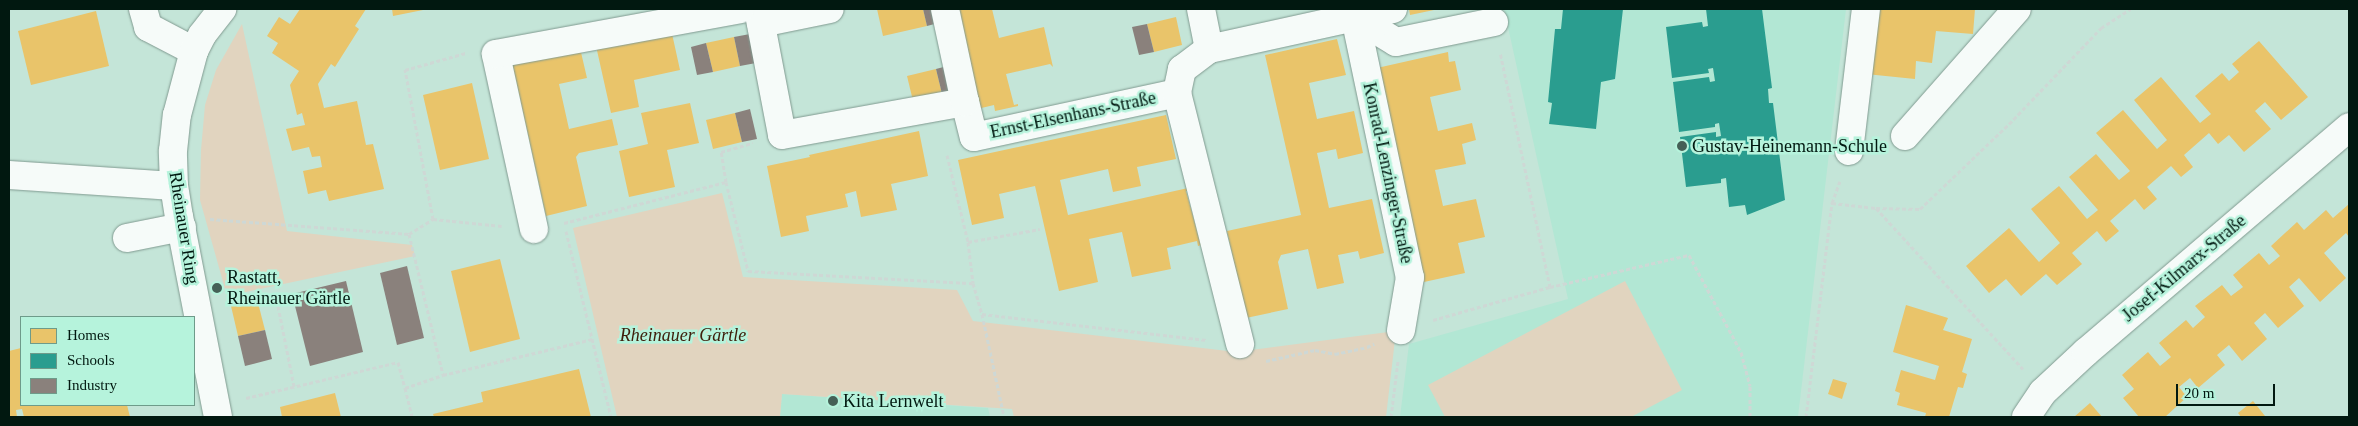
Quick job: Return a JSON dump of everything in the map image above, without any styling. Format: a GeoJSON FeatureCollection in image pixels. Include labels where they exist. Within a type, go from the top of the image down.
{"type":"FeatureCollection","features":[{"type":"Feature","properties":{"kind":"street"},"geometry":{"type":"LineString","coordinates":[[144,9],[148,27],[194,51]]}},
{"type":"Feature","properties":{"kind":"street","name":"Rheinauer Ring"},"geometry":{"type":"LineString","coordinates":[[217,411],[180,222],[174,186],[173,151],[177,115],[194,51],[202,35],[222,9]]}},
{"type":"Feature","properties":{"kind":"street"},"geometry":{"type":"LineString","coordinates":[[534,229],[496,54],[753,14],[830,9]]}},
{"type":"Feature","properties":{"kind":"street","name":"Ernst-Elsenhans-Straße"},"geometry":{"type":"LineString","coordinates":[[945,9],[974,137],[1177,93]]}},
{"type":"Feature","properties":{"kind":"street"},"geometry":{"type":"LineString","coordinates":[[1201,9],[1209,49]]}},
{"type":"Feature","properties":{"kind":"street"},"geometry":{"type":"LineString","coordinates":[[1240,344],[1177,93],[1182,69],[1209,49],[1393,9]]}},
{"type":"Feature","properties":{"kind":"street"},"geometry":{"type":"LineString","coordinates":[[1849,150],[1866,9]]}},
{"type":"Feature","properties":{"kind":"street"},"geometry":{"type":"LineString","coordinates":[[1905,136],[2017,9]]}},
{"type":"Feature","properties":{"kind":"street"},"geometry":{"type":"LineString","coordinates":[[753,14],[782,135],[965,102]]}},
{"type":"Feature","properties":{"kind":"street"},"geometry":{"type":"LineString","coordinates":[[1354,17],[1396,42],[1494,22]]}},
{"type":"Feature","properties":{"kind":"street","name":"Konrad-Lenzinger-Straße"},"geometry":{"type":"LineString","coordinates":[[1354,17],[1410,277],[1401,330]]}},
{"type":"Feature","properties":{"kind":"street","name":"Josef-Kilmarx-Straße"},"geometry":{"type":"LineString","coordinates":[[2026,417],[2043,392],[2093,345],[2349,127]]}},
{"type":"Feature","properties":{"kind":"street"},"geometry":{"type":"LineString","coordinates":[[9,175],[174,186]]}},
{"type":"Feature","properties":{"kind":"street"},"geometry":{"type":"LineString","coordinates":[[127,238],[180,222]]}},
{"type":"Feature","properties":{"kind":"path"},"geometry":{"type":"LineString","coordinates":[[1832,204],[1920,209],[2009,124],[2101,28],[2130,9]]}},
{"type":"Feature","properties":{"kind":"path"},"geometry":{"type":"LineString","coordinates":[[1494,22],[1550,287]]}},
{"type":"Feature","properties":{"kind":"path"},"geometry":{"type":"LineString","coordinates":[[433,219],[405,70],[479,49],[496,54]]}},
{"type":"Feature","properties":{"kind":"path"},"geometry":{"type":"LineString","coordinates":[[935,108],[968,242],[973,284],[982,314],[1004,417]]}},
{"type":"Feature","properties":{"kind":"path"},"geometry":{"type":"LineString","coordinates":[[782,135],[721,152],[726,182],[748,271],[973,284]]}},
{"type":"Feature","properties":{"kind":"path"},"geometry":{"type":"LineString","coordinates":[[1806,417],[1832,204],[1849,150]]}},
{"type":"Feature","properties":{"kind":"path"},"geometry":{"type":"LineString","coordinates":[[180,222],[409,234],[433,219],[534,229],[726,182]]}},
{"type":"Feature","properties":{"kind":"path"},"geometry":{"type":"LineString","coordinates":[[1876,208],[2043,392]]}},
{"type":"Feature","properties":{"kind":"path"},"geometry":{"type":"LineString","coordinates":[[564,223],[611,417]]}},
{"type":"Feature","properties":{"kind":"path"},"geometry":{"type":"LineString","coordinates":[[968,242],[1040,229]]}},
{"type":"Feature","properties":{"kind":"path"},"geometry":{"type":"LineString","coordinates":[[409,234],[444,376]]}},
{"type":"Feature","properties":{"kind":"path"},"geometry":{"type":"LineString","coordinates":[[982,314],[1240,344],[1261,362],[1315,350],[1335,354],[1367,348],[1401,330],[1550,287],[1689,255],[1741,352],[1750,386],[1750,417]]}},
{"type":"Feature","properties":{"kind":"path"},"geometry":{"type":"LineString","coordinates":[[278,306],[294,386]]}},
{"type":"Feature","properties":{"kind":"path"},"geometry":{"type":"LineString","coordinates":[[1391,417],[1401,330]]}},
{"type":"Feature","properties":{"kind":"path"},"geometry":{"type":"LineString","coordinates":[[405,388],[444,376],[593,339]]}},
{"type":"Feature","properties":{"kind":"path"},"geometry":{"type":"LineString","coordinates":[[217,411],[294,386],[398,362],[412,417]]}},
{"type":"Feature","properties":{"kind":"shaded area","name":"Gustav-Heinemann-Schule"},"geometry":{"type":"Polygon","coordinates":[[[1504,9],[1846,9],[1798,417],[1400,417],[1409,344],[1568,299],[1504,9]]]}},
{"type":"Feature","properties":{"kind":"shaded area","name":"Kita Lernwelt"},"geometry":{"type":"Polygon","coordinates":[[[782,394],[988,408],[990,417],[780,417],[782,394]]]}},
{"type":"Feature","properties":{"kind":"green space"},"geometry":{"type":"Polygon","coordinates":[[[242,24],[287,231],[412,245],[415,256],[227,296],[200,200],[201,150],[205,105],[216,70],[242,24]]]}},
{"type":"Feature","properties":{"kind":"green space","name":"Rheinauer Gärtle"},"geometry":{"type":"Polygon","coordinates":[[[722,193],[743,277],[957,290],[973,321],[1236,352],[1396,331],[1386,417],[1014,417],[1012,409],[782,394],[780,417],[617,417],[573,228],[722,193]]]}},
{"type":"Feature","properties":{"kind":"green space"},"geometry":{"type":"Polygon","coordinates":[[[1625,281],[1682,390],[1631,417],[1445,417],[1428,385],[1625,281]]]}},
{"type":"Feature","properties":{"kind":"building: Homes"},"geometry":{"type":"Polygon","coordinates":[[[300,9],[366,9],[355,26],[359,29],[335,67],[331,64],[318,84],[324,108],[357,101],[366,145],[373,144],[384,189],[329,201],[326,190],[308,194],[303,171],[322,167],[320,156],[312,157],[309,147],[292,151],[286,129],[305,125],[302,113],[297,115],[290,85],[299,71],[272,53],[278,43],[267,36],[279,17],[290,24],[300,9]]]}},
{"type":"Feature","properties":{"kind":"building: Homes"},"geometry":{"type":"Polygon","coordinates":[[[392,9],[423,9],[423,10],[393,16],[392,9]]]}},
{"type":"Feature","properties":{"kind":"building: Homes"},"geometry":{"type":"Polygon","coordinates":[[[877,9],[923,9],[927,26],[883,36],[877,9]]]}},
{"type":"Feature","properties":{"kind":"building: Homes"},"geometry":{"type":"Polygon","coordinates":[[[951,9],[992,9],[999,38],[1044,27],[1053,67],[1050,64],[1006,74],[1014,105],[1018,104],[1018,106],[995,111],[994,105],[973,110],[951,9]]]}},
{"type":"Feature","properties":{"kind":"building: Homes"},"geometry":{"type":"Polygon","coordinates":[[[1409,9],[1434,9],[1434,10],[1410,15],[1409,9]]]}},
{"type":"Feature","properties":{"kind":"building: Homes"},"geometry":{"type":"Polygon","coordinates":[[[1876,9],[1975,9],[1973,34],[1936,31],[1932,63],[1916,61],[1915,79],[1866,74],[1876,9]]]}},
{"type":"Feature","properties":{"kind":"building: Homes"},"geometry":{"type":"Polygon","coordinates":[[[96,11],[109,66],[31,85],[18,31],[96,11]]]}},
{"type":"Feature","properties":{"kind":"building: Homes"},"geometry":{"type":"Polygon","coordinates":[[[1176,17],[1182,45],[1154,52],[1147,24],[1176,17]]]}},
{"type":"Feature","properties":{"kind":"building: Homes"},"geometry":{"type":"Polygon","coordinates":[[[671,29],[680,70],[634,80],[639,107],[611,113],[596,46],[671,29]]]}},
{"type":"Feature","properties":{"kind":"building: Homes"},"geometry":{"type":"Polygon","coordinates":[[[734,37],[740,66],[713,72],[706,43],[734,37]]]}},
{"type":"Feature","properties":{"kind":"building: Homes"},"geometry":{"type":"Polygon","coordinates":[[[1337,39],[1346,75],[1309,83],[1317,119],[1354,111],[1363,153],[1338,159],[1336,149],[1317,153],[1329,208],[1372,199],[1384,253],[1360,259],[1358,251],[1338,255],[1344,283],[1317,289],[1308,249],[1281,255],[1278,262],[1288,309],[1246,318],[1227,231],[1301,215],[1265,55],[1337,39]]]}},
{"type":"Feature","properties":{"kind":"building: Homes"},"geometry":{"type":"Polygon","coordinates":[[[2259,41],[2308,97],[2281,120],[2265,102],[2255,111],[2271,129],[2244,152],[2229,135],[2218,144],[2209,133],[2184,155],[2193,167],[2181,177],[2171,166],[2147,187],[2157,199],[2144,210],[2135,199],[2110,221],[2119,231],[2106,242],[2097,231],[2072,253],[2082,264],[2057,285],[2046,274],[2021,296],[2006,279],[1989,293],[1966,266],[2009,228],[2039,262],[2060,243],[2031,209],[2059,186],[2087,219],[2098,210],[2069,177],[2096,154],[2119,180],[2130,171],[2096,133],[2123,110],[2157,149],[2167,140],[2134,100],[2161,77],[2200,123],[2211,114],[2195,96],[2222,73],[2229,81],[2239,72],[2232,64],[2259,41]]]}},
{"type":"Feature","properties":{"kind":"building: Homes"},"geometry":{"type":"Polygon","coordinates":[[[580,48],[587,78],[559,84],[569,129],[612,119],[618,145],[579,153],[576,157],[587,206],[546,216],[512,63],[580,48]]]}},
{"type":"Feature","properties":{"kind":"building: Homes"},"geometry":{"type":"Polygon","coordinates":[[[1448,52],[1449,62],[1455,61],[1461,90],[1430,97],[1438,131],[1472,123],[1476,140],[1462,144],[1466,164],[1435,170],[1443,206],[1476,199],[1485,237],[1458,243],[1465,273],[1424,282],[1377,68],[1448,52]]]}},
{"type":"Feature","properties":{"kind":"building: Homes"},"geometry":{"type":"Polygon","coordinates":[[[936,69],[943,98],[914,105],[907,76],[936,69]]]}},
{"type":"Feature","properties":{"kind":"building: Homes"},"geometry":{"type":"Polygon","coordinates":[[[472,83],[489,159],[440,170],[423,95],[472,83]]]}},
{"type":"Feature","properties":{"kind":"building: Homes"},"geometry":{"type":"Polygon","coordinates":[[[690,103],[699,143],[667,150],[675,187],[629,197],[619,151],[648,144],[641,113],[690,103]]]}},
{"type":"Feature","properties":{"kind":"building: Homes"},"geometry":{"type":"Polygon","coordinates":[[[735,113],[742,142],[713,149],[706,120],[735,113]]]}},
{"type":"Feature","properties":{"kind":"building: Homes"},"geometry":{"type":"Polygon","coordinates":[[[1166,115],[1176,159],[1137,167],[1141,186],[1113,192],[1108,169],[1060,180],[1068,215],[1188,188],[1189,191],[1186,191],[1201,245],[1198,246],[1197,241],[1167,248],[1171,269],[1132,277],[1122,232],[1089,239],[1098,282],[1059,291],[1035,186],[999,194],[1004,218],[972,225],[958,160],[1166,115]]]}},
{"type":"Feature","properties":{"kind":"building: Homes"},"geometry":{"type":"Polygon","coordinates":[[[919,131],[928,176],[891,184],[897,210],[861,217],[856,191],[845,194],[848,207],[806,216],[809,231],[781,237],[767,166],[919,131]]]}},
{"type":"Feature","properties":{"kind":"building: Homes"},"geometry":{"type":"Polygon","coordinates":[[[2349,204],[2349,237],[2346,233],[2324,253],[2346,278],[2320,302],[2299,278],[2289,287],[2304,306],[2278,328],[2265,313],[2254,323],[2267,339],[2242,361],[2229,345],[2217,355],[2225,365],[2198,388],[2190,378],[2179,387],[2187,397],[2165,417],[2139,417],[2123,398],[2134,389],[2122,375],[2148,352],[2160,366],[2171,357],[2159,343],[2186,320],[2193,328],[2205,317],[2195,306],[2222,285],[2231,296],[2243,287],[2233,275],[2259,253],[2269,265],[2280,256],[2271,246],[2297,222],[2304,230],[2326,210],[2333,218],[2349,204]]]}},
{"type":"Feature","properties":{"kind":"building: Homes"},"geometry":{"type":"Polygon","coordinates":[[[500,259],[520,339],[470,352],[451,271],[500,259]]]}},
{"type":"Feature","properties":{"kind":"building: Homes"},"geometry":{"type":"Polygon","coordinates":[[[257,299],[265,330],[238,336],[231,306],[257,299]]]}},
{"type":"Feature","properties":{"kind":"building: Homes"},"geometry":{"type":"Polygon","coordinates":[[[1906,305],[1948,318],[1943,330],[1972,339],[1962,372],[1967,374],[1963,388],[1958,387],[1949,417],[1925,417],[1926,413],[1897,405],[1900,393],[1895,391],[1901,370],[1935,380],[1939,366],[1893,352],[1906,305]]]}},
{"type":"Feature","properties":{"kind":"building: Homes"},"geometry":{"type":"Polygon","coordinates":[[[20,348],[20,406],[127,406],[130,417],[24,417],[22,409],[16,410],[17,417],[9,417],[9,351],[20,348]]]}},
{"type":"Feature","properties":{"kind":"building: Homes"},"geometry":{"type":"Polygon","coordinates":[[[579,369],[591,417],[434,417],[433,414],[483,402],[481,392],[579,369]]]}},
{"type":"Feature","properties":{"kind":"building: Homes"},"geometry":{"type":"Polygon","coordinates":[[[1833,379],[1847,383],[1842,399],[1828,394],[1833,379]]]}},
{"type":"Feature","properties":{"kind":"building: Homes"},"geometry":{"type":"Polygon","coordinates":[[[335,393],[341,417],[282,417],[280,407],[335,393]]]}},
{"type":"Feature","properties":{"kind":"building: Homes"},"geometry":{"type":"Polygon","coordinates":[[[2253,401],[2265,416],[2241,417],[2238,413],[2253,401]]]}},
{"type":"Feature","properties":{"kind":"building: Homes"},"geometry":{"type":"Polygon","coordinates":[[[2090,403],[2102,417],[2074,417],[2090,403]]]}},
{"type":"Feature","properties":{"kind":"building: Schools"},"geometry":{"type":"Polygon","coordinates":[[[1563,9],[1623,9],[1615,79],[1601,82],[1596,129],[1549,124],[1552,103],[1548,102],[1555,29],[1561,29],[1563,9]]]}},
{"type":"Feature","properties":{"kind":"building: Schools"},"geometry":{"type":"Polygon","coordinates":[[[1706,9],[1762,9],[1772,88],[1768,89],[1769,103],[1773,103],[1785,200],[1747,215],[1745,205],[1729,207],[1726,178],[1721,179],[1721,183],[1686,187],[1680,137],[1716,132],[1716,137],[1721,136],[1719,123],[1715,124],[1715,127],[1679,132],[1673,82],[1709,77],[1710,82],[1715,81],[1713,68],[1708,69],[1709,73],[1672,78],[1666,27],[1702,22],[1703,27],[1708,26],[1706,9]]]}},
{"type":"Feature","properties":{"kind":"building: Industry"},"geometry":{"type":"Polygon","coordinates":[[[923,9],[939,9],[942,22],[927,26],[923,9]]]}},
{"type":"Feature","properties":{"kind":"building: Industry"},"geometry":{"type":"Polygon","coordinates":[[[1147,24],[1154,52],[1139,55],[1132,27],[1147,24]]]}},
{"type":"Feature","properties":{"kind":"building: Industry"},"geometry":{"type":"Polygon","coordinates":[[[750,34],[756,63],[740,66],[734,37],[750,34]]]}},
{"type":"Feature","properties":{"kind":"building: Industry"},"geometry":{"type":"Polygon","coordinates":[[[706,43],[713,72],[697,75],[691,47],[706,43]]]}},
{"type":"Feature","properties":{"kind":"building: Industry"},"geometry":{"type":"Polygon","coordinates":[[[951,65],[958,95],[943,98],[936,69],[951,65]]]}},
{"type":"Feature","properties":{"kind":"building: Industry"},"geometry":{"type":"Polygon","coordinates":[[[750,109],[757,139],[742,142],[735,113],[750,109]]]}},
{"type":"Feature","properties":{"kind":"building: Industry"},"geometry":{"type":"Polygon","coordinates":[[[407,266],[424,338],[397,345],[380,273],[407,266]]]}},
{"type":"Feature","properties":{"kind":"building: Industry"},"geometry":{"type":"Polygon","coordinates":[[[346,281],[363,352],[310,366],[292,294],[346,281]]]}},
{"type":"Feature","properties":{"kind":"building: Industry"},"geometry":{"type":"Polygon","coordinates":[[[265,330],[272,359],[245,366],[238,336],[265,330]]]}},
{"type":"Feature","properties":{"kind":"place","name":"Gustav-Heinemann-Schule"},"geometry":{"type":"Point","coordinates":[1682,146]}},
{"type":"Feature","properties":{"kind":"place","name":"Rastatt, Rheinauer Gärtle"},"geometry":{"type":"Point","coordinates":[217,288]}},
{"type":"Feature","properties":{"kind":"place","name":"Kita Lernwelt"},"geometry":{"type":"Point","coordinates":[833,401]}}]}
